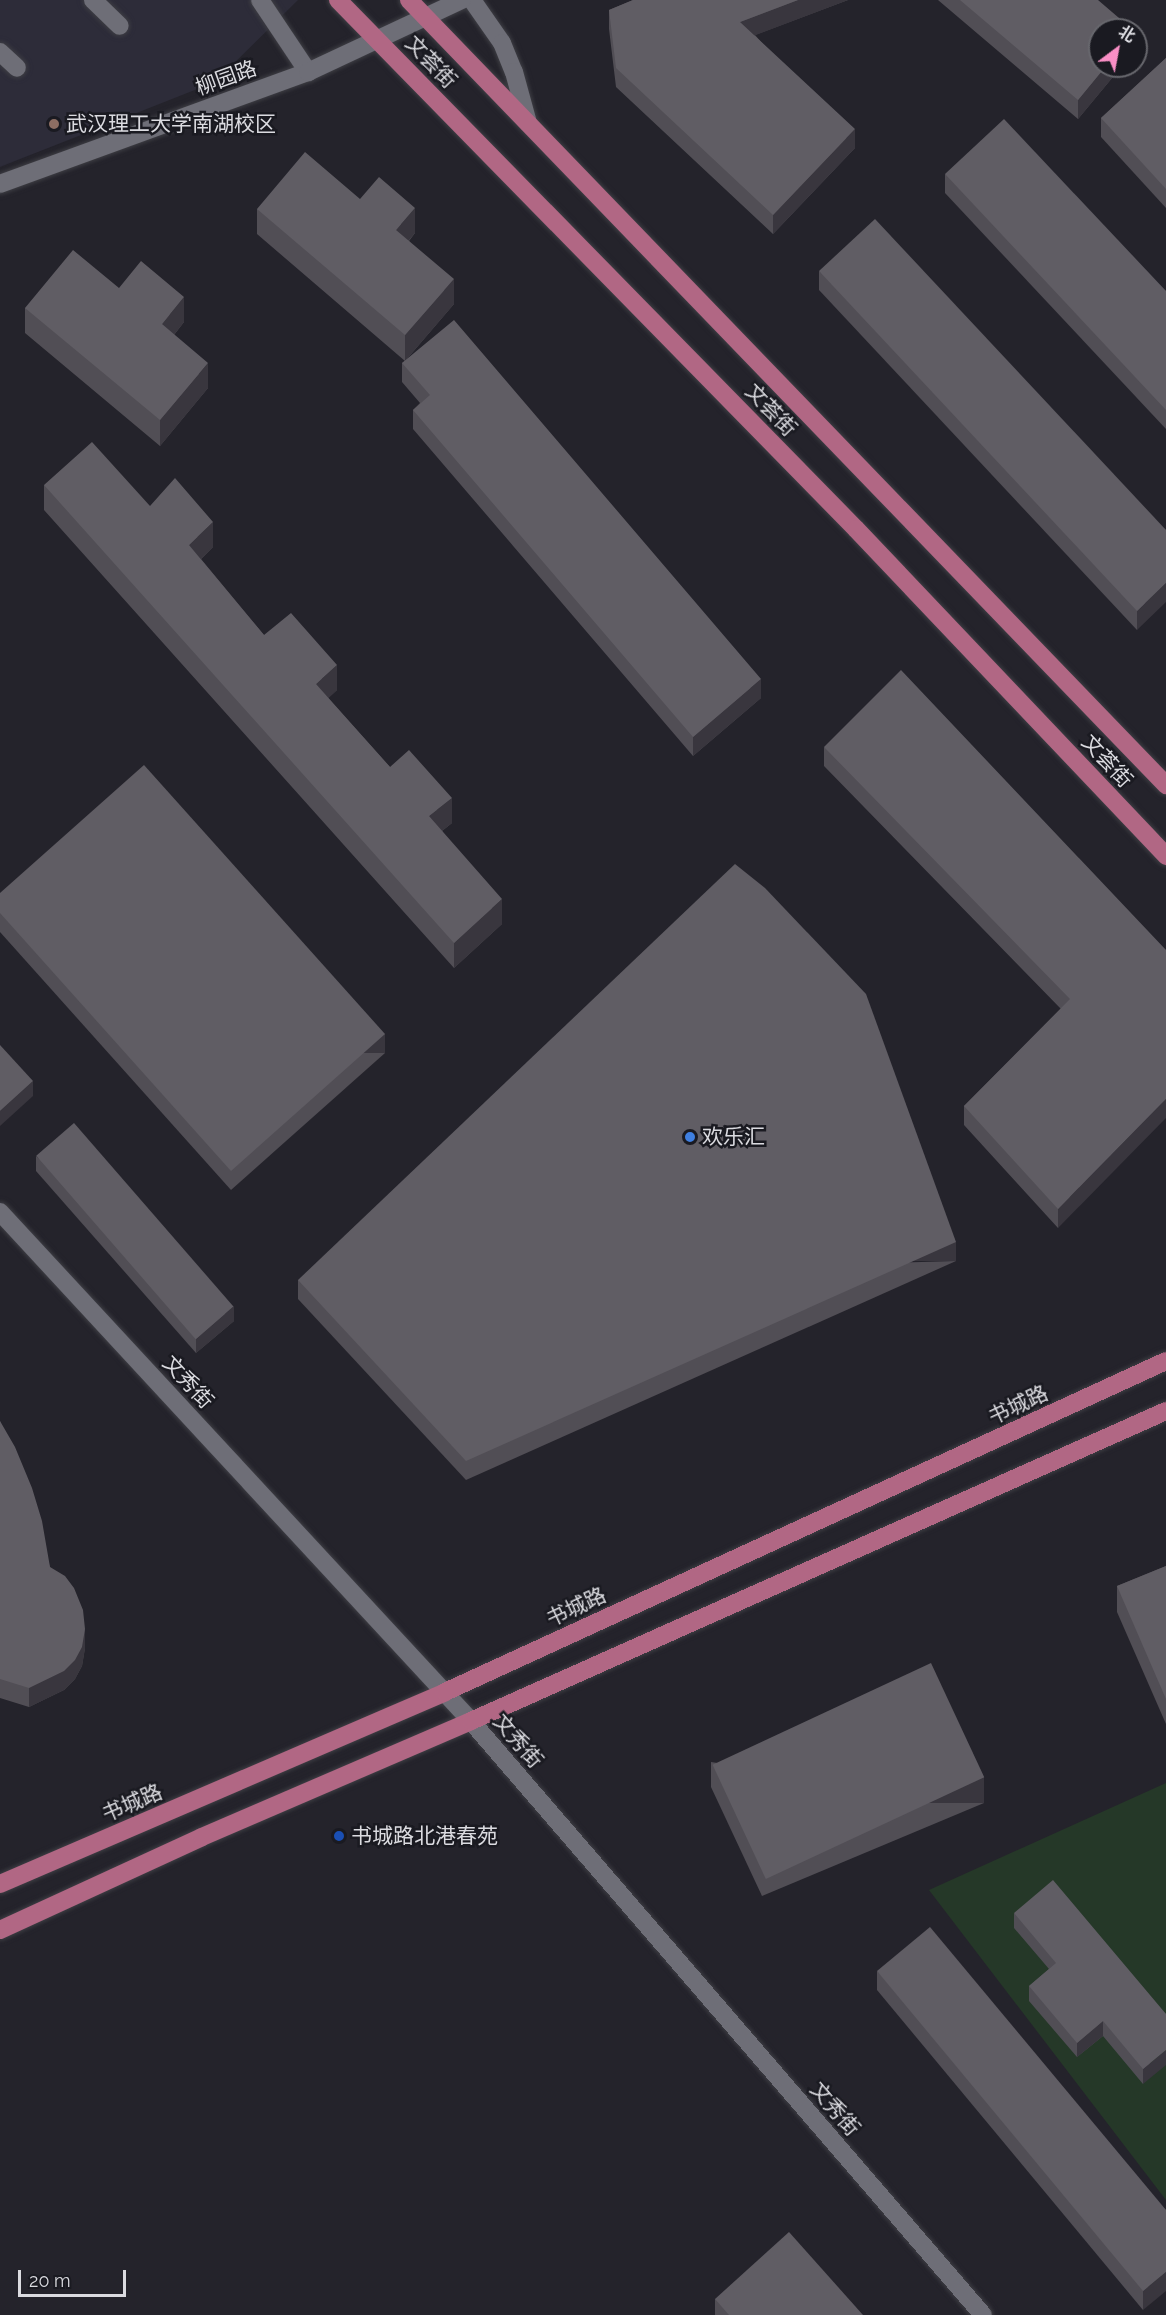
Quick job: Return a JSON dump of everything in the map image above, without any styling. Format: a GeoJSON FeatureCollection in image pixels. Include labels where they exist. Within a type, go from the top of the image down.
{"type":"FeatureCollection","features":[{"type":"Feature","properties":{"kind":"main road","name":"文荟街"},"geometry":{"type":"LineString","coordinates":[[338,0],[848,521],[1166,856]]}},
{"type":"Feature","properties":{"kind":"main road","name":"文荟街"},"geometry":{"type":"LineString","coordinates":[[409,0],[1166,785]]}},
{"type":"Feature","properties":{"kind":"main road","name":"书城路"},"geometry":{"type":"LineString","coordinates":[[0,1884],[445,1692],[1166,1361]]}},
{"type":"Feature","properties":{"kind":"main road"},"geometry":{"type":"LineString","coordinates":[[0,1930],[202,1837],[471,1721],[1166,1411]]}},
{"type":"Feature","properties":{"kind":"street"},"geometry":{"type":"LineString","coordinates":[[93,0],[120,26]]}},
{"type":"Feature","properties":{"kind":"street"},"geometry":{"type":"LineString","coordinates":[[260,0],[308,72]]}},
{"type":"Feature","properties":{"kind":"street","name":"柳园路"},"geometry":{"type":"LineString","coordinates":[[0,184],[308,72],[462,0]]}},
{"type":"Feature","properties":{"kind":"street"},"geometry":{"type":"LineString","coordinates":[[472,0],[502,43],[514,72],[528,123]]}},
{"type":"Feature","properties":{"kind":"street"},"geometry":{"type":"LineString","coordinates":[[0,52],[17,68]]}},
{"type":"Feature","properties":{"kind":"street","name":"文秀街"},"geometry":{"type":"LineString","coordinates":[[0,1212],[471,1721],[983,2315]]}},
{"type":"Feature","properties":{"kind":"shaded area","name":"武汉理工大学南湖校区"},"geometry":{"type":"Polygon","coordinates":[[[0,0],[298,0],[215,82],[0,167],[0,0]]]}},
{"type":"Feature","properties":{"kind":"green space"},"geometry":{"type":"Polygon","coordinates":[[[1166,1783],[1166,2200],[929,1890],[1166,1783]]]}},
{"type":"Feature","properties":{"kind":"building"},"geometry":{"type":"Polygon","coordinates":[[[633,0],[798,0],[740,22],[855,129],[773,215],[616,68],[609,10],[633,0]]]}},
{"type":"Feature","properties":{"kind":"building"},"geometry":{"type":"Polygon","coordinates":[[[960,0],[1098,0],[1119,18],[1088,18],[1088,78],[1096,78],[1078,100],[960,0]]]}},
{"type":"Feature","properties":{"kind":"building"},"geometry":{"type":"Polygon","coordinates":[[[1166,58],[1166,189],[1101,118],[1144,78],[1148,78],[1148,75],[1166,58]]]}},
{"type":"Feature","properties":{"kind":"building"},"geometry":{"type":"Polygon","coordinates":[[[1004,119],[1166,291],[1166,410],[945,174],[1004,119]]]}},
{"type":"Feature","properties":{"kind":"building"},"geometry":{"type":"Polygon","coordinates":[[[305,152],[360,199],[379,177],[415,208],[396,230],[454,279],[405,335],[257,209],[305,152]]]}},
{"type":"Feature","properties":{"kind":"building"},"geometry":{"type":"Polygon","coordinates":[[[875,219],[1166,530],[1166,583],[1137,611],[819,271],[875,219]]]}},
{"type":"Feature","properties":{"kind":"building"},"geometry":{"type":"Polygon","coordinates":[[[73,250],[119,288],[141,261],[184,297],[162,324],[208,363],[160,420],[25,308],[73,250]]]}},
{"type":"Feature","properties":{"kind":"building"},"geometry":{"type":"Polygon","coordinates":[[[454,320],[761,679],[693,737],[413,410],[430,395],[402,363],[454,320]]]}},
{"type":"Feature","properties":{"kind":"building"},"geometry":{"type":"Polygon","coordinates":[[[92,442],[150,506],[175,478],[213,522],[189,545],[264,635],[291,613],[337,665],[316,684],[390,767],[409,750],[452,798],[429,816],[502,899],[454,943],[44,485],[92,442]]]}},
{"type":"Feature","properties":{"kind":"building"},"geometry":{"type":"Polygon","coordinates":[[[901,670],[1166,950],[1166,1099],[1058,1209],[964,1106],[1070,999],[824,747],[901,670]]]}},
{"type":"Feature","properties":{"kind":"building"},"geometry":{"type":"Polygon","coordinates":[[[144,765],[385,1034],[231,1171],[0,913],[0,893],[144,765]]]}},
{"type":"Feature","properties":{"kind":"building","name":"欢乐汇"},"geometry":{"type":"Polygon","coordinates":[[[735,864],[765,888],[866,994],[956,1242],[466,1461],[298,1280],[735,864]]]}},
{"type":"Feature","properties":{"kind":"building"},"geometry":{"type":"Polygon","coordinates":[[[0,1045],[33,1081],[0,1111],[0,1045]]]}},
{"type":"Feature","properties":{"kind":"building"},"geometry":{"type":"Polygon","coordinates":[[[74,1123],[233,1306],[196,1339],[36,1156],[74,1123]]]}},
{"type":"Feature","properties":{"kind":"building"},"geometry":{"type":"Polygon","coordinates":[[[0,1421],[15,1447],[32,1488],[42,1521],[50,1567],[65,1576],[74,1588],[83,1610],[85,1629],[82,1647],[75,1660],[64,1671],[29,1688],[0,1679],[0,1421]]]}},
{"type":"Feature","properties":{"kind":"building"},"geometry":{"type":"Polygon","coordinates":[[[1166,1566],[1166,1699],[1117,1586],[1166,1566]]]}},
{"type":"Feature","properties":{"kind":"building"},"geometry":{"type":"Polygon","coordinates":[[[931,1663],[984,1777],[766,1879],[713,1765],[931,1663]]]}},
{"type":"Feature","properties":{"kind":"building"},"geometry":{"type":"Polygon","coordinates":[[[1053,1880],[1166,2014],[1166,2050],[1143,2069],[1103,2021],[1077,2043],[1029,1986],[1056,1963],[1014,1913],[1053,1880]]]}},
{"type":"Feature","properties":{"kind":"building"},"geometry":{"type":"Polygon","coordinates":[[[930,1927],[1166,2210],[1166,2272],[1143,2291],[877,1971],[930,1927]]]}},
{"type":"Feature","properties":{"kind":"building"},"geometry":{"type":"Polygon","coordinates":[[[789,2232],[863,2315],[729,2315],[715,2299],[789,2232]]]}},
{"type":"Feature","properties":{"kind":"place","name":"武汉理工大学南湖校区"},"geometry":{"type":"Point","coordinates":[54,124]}},
{"type":"Feature","properties":{"kind":"place","name":"欢乐汇"},"geometry":{"type":"Point","coordinates":[690,1137]}},
{"type":"Feature","properties":{"kind":"place","name":"书城路北港春苑"},"geometry":{"type":"Point","coordinates":[339,1836]}}]}
